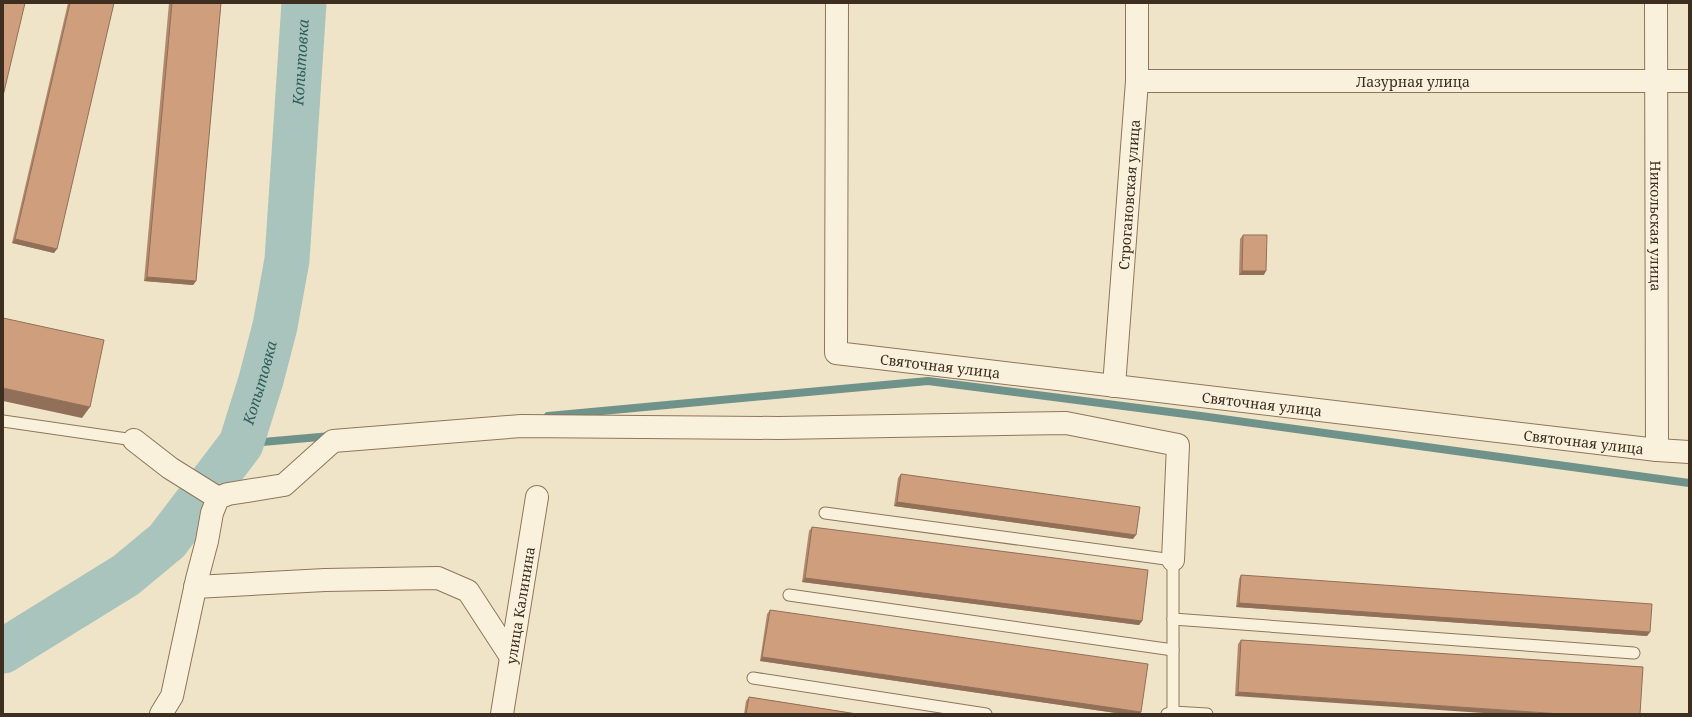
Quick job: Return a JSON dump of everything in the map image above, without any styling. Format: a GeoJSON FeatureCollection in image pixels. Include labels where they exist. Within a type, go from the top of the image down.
{"type":"FeatureCollection","features":[{"type":"Feature","properties":{"kind":"street","name":"Святочная улица"},"geometry":{"type":"LineString","coordinates":[[837,3],[836,353],[1657,450],[1689,452]]}},
{"type":"Feature","properties":{"kind":"street","name":"Строгановская улица"},"geometry":{"type":"LineString","coordinates":[[1114,386],[1137,81],[1137,3]]}},
{"type":"Feature","properties":{"kind":"street","name":"Никольская улица"},"geometry":{"type":"LineString","coordinates":[[1656,3],[1657,450]]}},
{"type":"Feature","properties":{"kind":"street","name":"Лазурная улица"},"geometry":{"type":"LineString","coordinates":[[1137,81],[1689,81]]}},
{"type":"Feature","properties":{"kind":"street"},"geometry":{"type":"LineString","coordinates":[[161,714],[172,696],[212,513],[218,498],[228,494],[284,485],[333,441],[521,426],[779,428],[1066,423],[1178,445],[1172,560]]}},
{"type":"Feature","properties":{"kind":"street"},"geometry":{"type":"LineString","coordinates":[[134,440],[170,468],[218,498]]}},
{"type":"Feature","properties":{"kind":"street","name":"улица Калинина"},"geometry":{"type":"LineString","coordinates":[[502,714],[537,496]]}},
{"type":"Feature","properties":{"kind":"street"},"geometry":{"type":"LineString","coordinates":[[196,583],[438,578],[468,591],[511,657]]}},
{"type":"Feature","properties":{"kind":"lane"},"geometry":{"type":"LineString","coordinates":[[3,421],[134,440]]}},
{"type":"Feature","properties":{"kind":"lane"},"geometry":{"type":"LineString","coordinates":[[825,513],[1172,560],[1171,713],[1207,714]]}},
{"type":"Feature","properties":{"kind":"lane"},"geometry":{"type":"LineString","coordinates":[[789,595],[1172,650]]}},
{"type":"Feature","properties":{"kind":"lane"},"geometry":{"type":"LineString","coordinates":[[1172,618],[1634,654]]}},
{"type":"Feature","properties":{"kind":"lane"},"geometry":{"type":"LineString","coordinates":[[752,678],[986,714]]}},
{"type":"Feature","properties":{"kind":"building"},"geometry":{"type":"Polygon","coordinates":[[[3,3],[25,3],[3,96],[3,3]]]}},
{"type":"Feature","properties":{"kind":"building"},"geometry":{"type":"Polygon","coordinates":[[[70,3],[114,3],[57,249],[15,239],[70,3]]]}},
{"type":"Feature","properties":{"kind":"building"},"geometry":{"type":"Polygon","coordinates":[[[172,3],[221,3],[196,281],[147,277],[172,3]]]}},
{"type":"Feature","properties":{"kind":"building"},"geometry":{"type":"Polygon","coordinates":[[[1243,235],[1267,235],[1266,271],[1242,271],[1243,235]]]}},
{"type":"Feature","properties":{"kind":"building"},"geometry":{"type":"Polygon","coordinates":[[[3,318],[104,340],[90,407],[3,388],[3,318]]]}},
{"type":"Feature","properties":{"kind":"building"},"geometry":{"type":"Polygon","coordinates":[[[901,474],[1140,507],[1136,535],[897,502],[901,474]]]}},
{"type":"Feature","properties":{"kind":"building"},"geometry":{"type":"Polygon","coordinates":[[[812,527],[1148,570],[1142,621],[805,578],[812,527]]]}},
{"type":"Feature","properties":{"kind":"building"},"geometry":{"type":"Polygon","coordinates":[[[1241,575],[1652,604],[1650,632],[1239,603],[1241,575]]]}},
{"type":"Feature","properties":{"kind":"building"},"geometry":{"type":"Polygon","coordinates":[[[770,610],[1148,664],[1141,712],[762,657],[770,610]]]}},
{"type":"Feature","properties":{"kind":"building"},"geometry":{"type":"Polygon","coordinates":[[[1241,640],[1643,667],[1640,714],[1562,714],[1238,692],[1241,640]]]}},
{"type":"Feature","properties":{"kind":"building"},"geometry":{"type":"Polygon","coordinates":[[[749,697],[857,714],[746,714],[749,697]]]}},
{"type":"Feature","properties":{"kind":"waterway","name":"Копытовка"},"geometry":{"type":"LineString","coordinates":[[3,651],[126,575],[167,541],[241,444],[261,380],[275,326],[287,260],[304,3]]}},
{"type":"Feature","properties":{"kind":"waterway"},"geometry":{"type":"LineString","coordinates":[[548,416],[928,381],[1201,416],[1689,483]]}},
{"type":"Feature","properties":{"kind":"waterway"},"geometry":{"type":"LineString","coordinates":[[241,444],[331,436]]}}]}
